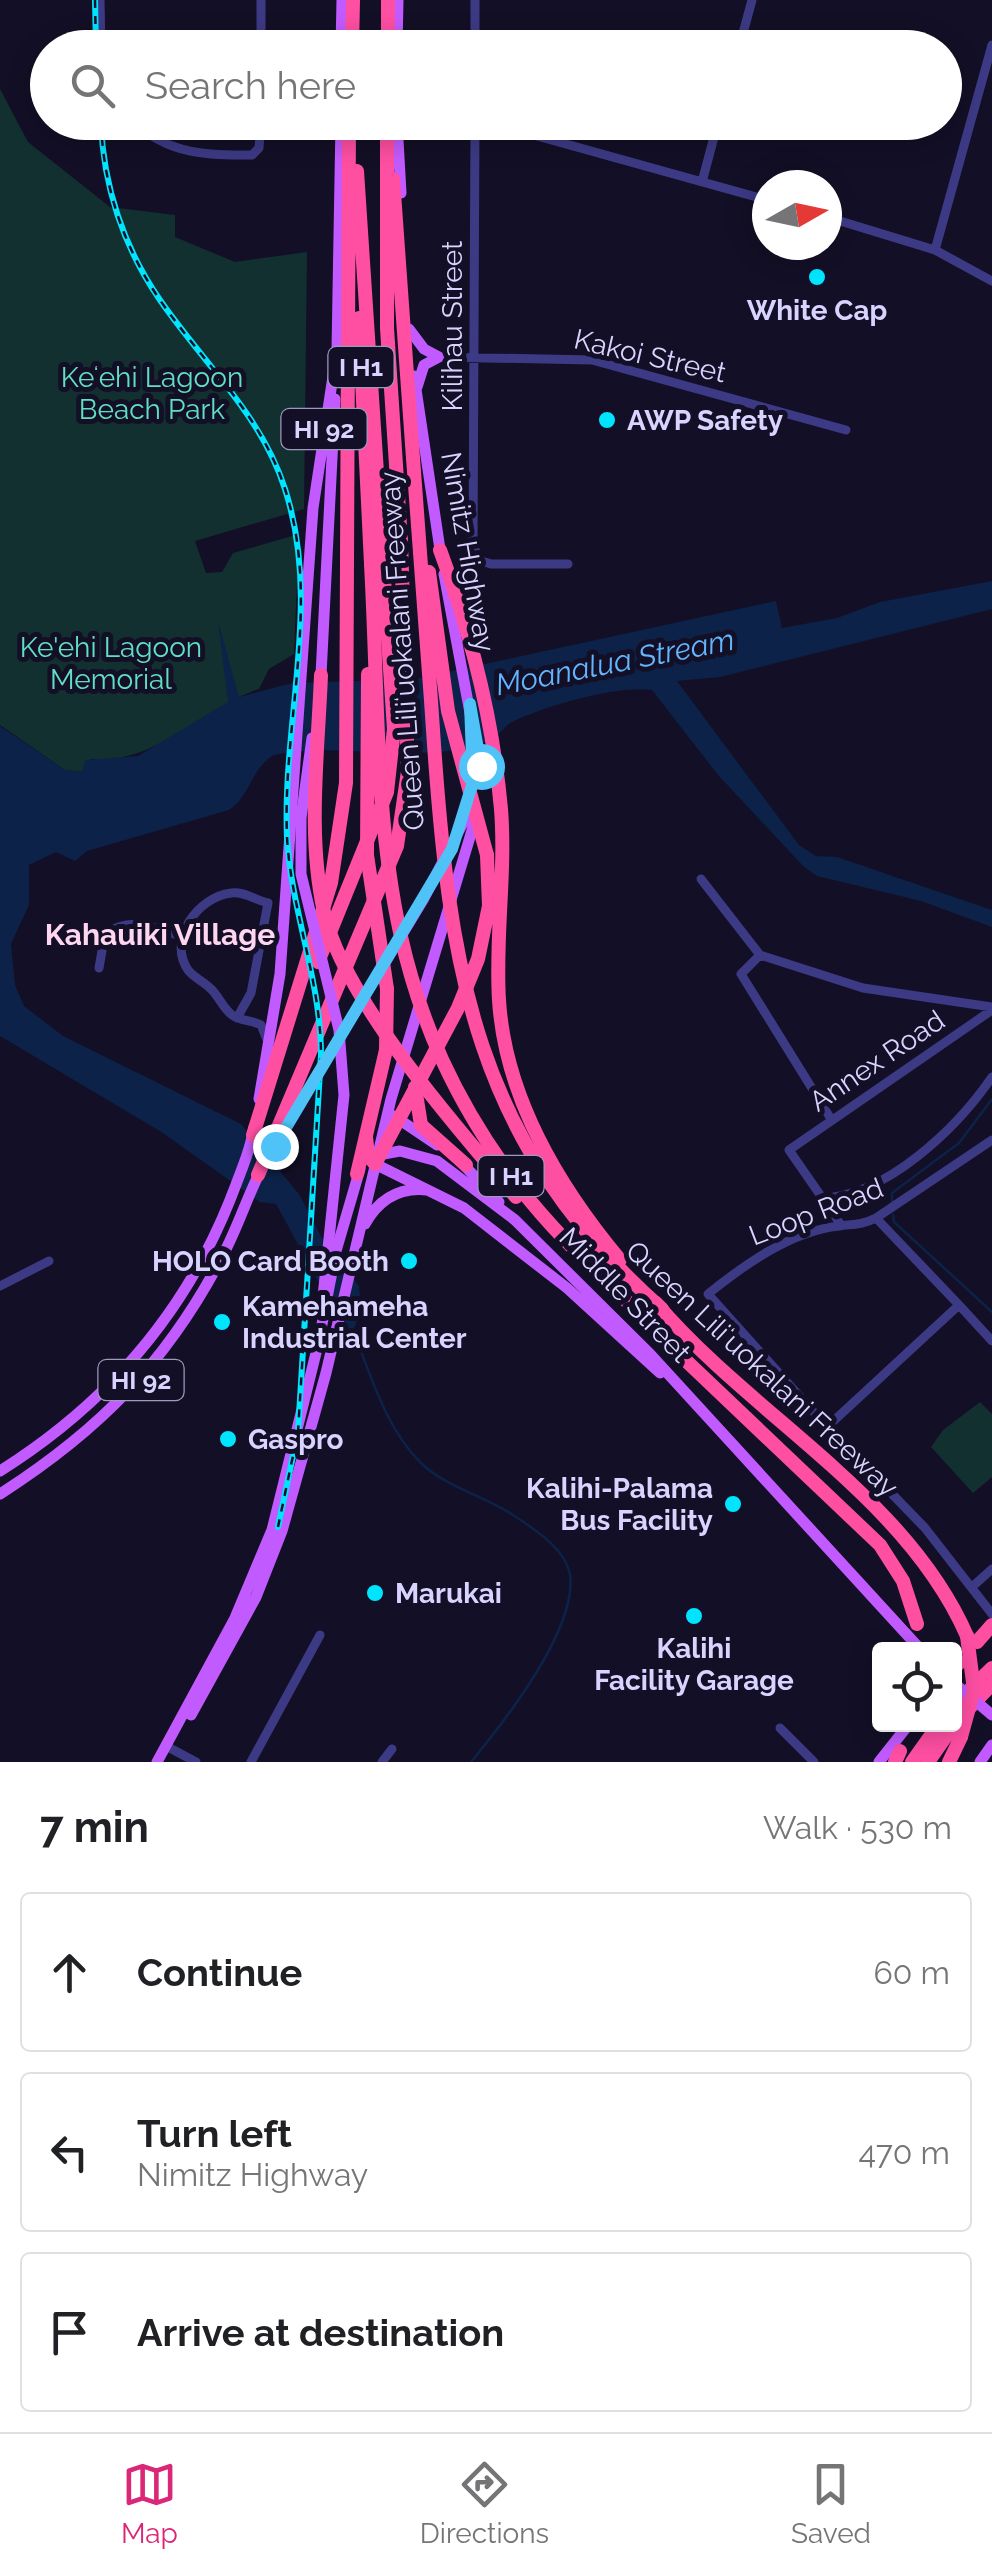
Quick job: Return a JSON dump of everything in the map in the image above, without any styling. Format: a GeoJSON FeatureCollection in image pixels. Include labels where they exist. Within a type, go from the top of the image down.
{"type":"FeatureCollection","features":[{"type":"Feature","properties":{"kind":"highway"},"geometry":{"type":"LineString","coordinates":[[353,30],[354,0]]}},
{"type":"Feature","properties":{"kind":"highway"},"geometry":{"type":"LineString","coordinates":[[388,0],[388,30]]}},
{"type":"Feature","properties":{"kind":"highway"},"geometry":{"type":"LineString","coordinates":[[253,1135],[293,1017],[331,884],[346,783],[352,140]]}},
{"type":"Feature","properties":{"kind":"highway","name":"Queen Liliʻuokalani Freeway"},"geometry":{"type":"LineString","coordinates":[[354,140],[384,864],[408,974],[430,1037],[462,1100],[523,1192],[667,1342],[880,1546],[903,1581],[918,1624]]}},
{"type":"Feature","properties":{"kind":"highway"},"geometry":{"type":"LineString","coordinates":[[258,1175],[402,824],[408,716],[387,328],[391,140]]}},
{"type":"Feature","properties":{"kind":"highway","name":"Queen Liliʻuokalani Freeway"},"geometry":{"type":"LineString","coordinates":[[392,140],[444,881],[467,1004],[492,1076],[536,1163],[593,1242],[907,1540],[944,1588],[972,1639],[974,1690],[961,1737],[949,1762]]}},
{"type":"Feature","properties":{"kind":"highway"},"geometry":{"type":"LineString","coordinates":[[293,1017],[358,871],[392,767],[390,654],[357,170]]}},
{"type":"Feature","properties":{"kind":"highway"},"geometry":{"type":"LineString","coordinates":[[375,1158],[416,1087],[478,959],[489,906],[487,855],[448,710],[413,458]]}},
{"type":"Feature","properties":{"kind":"highway"},"geometry":{"type":"LineString","coordinates":[[440,550],[457,597],[488,717],[501,809],[502,1022],[513,1073],[531,1122],[587,1217],[662,1309]]}},
{"type":"Feature","properties":{"kind":"highway"},"geometry":{"type":"LineString","coordinates":[[356,1174],[378,1085],[388,1010],[367,855],[370,564]]}},
{"type":"Feature","properties":{"kind":"highway"},"geometry":{"type":"LineString","coordinates":[[321,675],[316,864],[329,930],[348,974],[372,1013],[529,1212],[608,1292],[667,1342]]}},
{"type":"Feature","properties":{"kind":"highway"},"geometry":{"type":"LineString","coordinates":[[416,1087],[421,1125],[466,1166]]}},
{"type":"Feature","properties":{"kind":"highway"},"geometry":{"type":"LineString","coordinates":[[366,1137],[375,1158]]}},
{"type":"Feature","properties":{"kind":"highway"},"geometry":{"type":"LineString","coordinates":[[962,1656],[972,1639],[992,1625]]}},
{"type":"Feature","properties":{"kind":"highway"},"geometry":{"type":"LineString","coordinates":[[962,1697],[992,1668]]}},
{"type":"Feature","properties":{"kind":"highway"},"geometry":{"type":"LineString","coordinates":[[928,1762],[956,1722],[992,1684]]}},
{"type":"Feature","properties":{"kind":"highway"},"geometry":{"type":"LineString","coordinates":[[912,1762],[933,1732]]}},
{"type":"Feature","properties":{"kind":"main road"},"geometry":{"type":"LineString","coordinates":[[342,0],[342,30]]}},
{"type":"Feature","properties":{"kind":"main road"},"geometry":{"type":"LineString","coordinates":[[397,30],[398,0]]}},
{"type":"Feature","properties":{"kind":"main road","name":"HI 92"},"geometry":{"type":"LineString","coordinates":[[0,1470],[45,1443],[110,1386],[152,1338],[187,1285],[223,1216],[253,1135],[274,1007],[310,552],[337,350],[341,140]]}},
{"type":"Feature","properties":{"kind":"main road","name":"Nimitz Highway"},"geometry":{"type":"LineString","coordinates":[[273,1144],[469,825],[473,782],[470,704],[416,396],[393,140]]}},
{"type":"Feature","properties":{"kind":"main road"},"geometry":{"type":"LineString","coordinates":[[409,329],[424,349],[439,356]]}},
{"type":"Feature","properties":{"kind":"main road"},"geometry":{"type":"LineString","coordinates":[[324,1305],[325,1242],[344,1095],[338,1030],[301,874],[301,818],[321,675],[337,350]]}},
{"type":"Feature","properties":{"kind":"main road"},"geometry":{"type":"LineString","coordinates":[[416,396],[424,365],[439,356]]}},
{"type":"Feature","properties":{"kind":"main road"},"geometry":{"type":"LineString","coordinates":[[157,1762],[170,1747],[270,1564],[338,1321],[375,1158],[469,825]]}},
{"type":"Feature","properties":{"kind":"main road"},"geometry":{"type":"LineString","coordinates":[[391,1099],[397,1120],[466,1166],[515,1220]]}},
{"type":"Feature","properties":{"kind":"main road","name":"Middle Street"},"geometry":{"type":"LineString","coordinates":[[375,1158],[400,1151],[436,1161],[515,1220],[680,1389],[914,1642]]}},
{"type":"Feature","properties":{"kind":"main road"},"geometry":{"type":"LineString","coordinates":[[166,1762],[261,1562],[318,1346],[356,1174],[375,1158]]}},
{"type":"Feature","properties":{"kind":"main road","name":"Middle Street"},"geometry":{"type":"LineString","coordinates":[[375,1158],[437,1191],[566,1288],[680,1389]]}},
{"type":"Feature","properties":{"kind":"main road","name":"HI 92"},"geometry":{"type":"LineString","coordinates":[[0,1494],[91,1430],[132,1390],[203,1290],[238,1225],[258,1175]]}},
{"type":"Feature","properties":{"kind":"main road"},"geometry":{"type":"LineString","coordinates":[[357,1241],[374,1210],[388,1197],[414,1189],[437,1191]]}},
{"type":"Feature","properties":{"kind":"main road"},"geometry":{"type":"LineString","coordinates":[[0,1461],[45,1443]]}},
{"type":"Feature","properties":{"kind":"main road"},"geometry":{"type":"LineString","coordinates":[[962,1690],[992,1715]]}},
{"type":"Feature","properties":{"kind":"main road"},"geometry":{"type":"LineString","coordinates":[[879,1762],[902,1732]]}},
{"type":"Feature","properties":{"kind":"main road"},"geometry":{"type":"LineString","coordinates":[[980,1762],[992,1745]]}},
{"type":"Feature","properties":{"kind":"street"},"geometry":{"type":"LineString","coordinates":[[100,0],[101,30]]}},
{"type":"Feature","properties":{"kind":"street"},"geometry":{"type":"LineString","coordinates":[[261,0],[261,30]]}},
{"type":"Feature","properties":{"kind":"street"},"geometry":{"type":"LineString","coordinates":[[475,0],[475,30]]}},
{"type":"Feature","properties":{"kind":"street"},"geometry":{"type":"LineString","coordinates":[[744,30],[752,0]]}},
{"type":"Feature","properties":{"kind":"street"},"geometry":{"type":"LineString","coordinates":[[935,250],[992,45]]}},
{"type":"Feature","properties":{"kind":"street"},"geometry":{"type":"LineString","coordinates":[[158,140],[182,151],[240,156],[252,156],[260,148],[260,140]]}},
{"type":"Feature","properties":{"kind":"street","name":"Kilihau Street"},"geometry":{"type":"LineString","coordinates":[[474,140],[473,547],[482,562],[492,564],[568,564]]}},
{"type":"Feature","properties":{"kind":"street"},"geometry":{"type":"LineString","coordinates":[[552,140],[752,196]]}},
{"type":"Feature","properties":{"kind":"street"},"geometry":{"type":"LineString","coordinates":[[702,182],[713,140]]}},
{"type":"Feature","properties":{"kind":"street"},"geometry":{"type":"LineString","coordinates":[[842,222],[935,250],[992,281]]}},
{"type":"Feature","properties":{"kind":"street","name":"Kakoi Street"},"geometry":{"type":"LineString","coordinates":[[439,356],[592,360],[846,430]]}},
{"type":"Feature","properties":{"kind":"street"},"geometry":{"type":"LineString","coordinates":[[700,879],[760,956],[741,974],[831,1118]]}},
{"type":"Feature","properties":{"kind":"street"},"geometry":{"type":"LineString","coordinates":[[237,1018],[252,993],[268,903],[236,892],[218,896],[197,910],[183,937],[188,969],[237,1018],[261,1025],[268,1042]]}},
{"type":"Feature","properties":{"kind":"street"},"geometry":{"type":"LineString","coordinates":[[99,968],[105,934],[124,924],[138,923],[183,937]]}},
{"type":"Feature","properties":{"kind":"street","name":"Annex Road"},"geometry":{"type":"LineString","coordinates":[[760,956],[863,988],[992,1009]]}},
{"type":"Feature","properties":{"kind":"street"},"geometry":{"type":"LineString","coordinates":[[254,1022],[263,1020],[274,1007]]}},
{"type":"Feature","properties":{"kind":"street","name":"Annex Road"},"geometry":{"type":"LineString","coordinates":[[821,1198],[788,1150],[992,1009]]}},
{"type":"Feature","properties":{"kind":"street"},"geometry":{"type":"LineString","coordinates":[[821,1198],[853,1195],[926,1149],[955,1123],[992,1077]]}},
{"type":"Feature","properties":{"kind":"street","name":"Loop Road"},"geometry":{"type":"LineString","coordinates":[[827,1427],[708,1294],[760,1254],[841,1225],[856,1226],[876,1218],[992,1140]]}},
{"type":"Feature","properties":{"kind":"street"},"geometry":{"type":"LineString","coordinates":[[821,1198],[841,1225]]}},
{"type":"Feature","properties":{"kind":"street"},"geometry":{"type":"LineString","coordinates":[[876,1218],[992,1341]]}},
{"type":"Feature","properties":{"kind":"street"},"geometry":{"type":"LineString","coordinates":[[0,1286],[50,1261]]}},
{"type":"Feature","properties":{"kind":"street"},"geometry":{"type":"LineString","coordinates":[[960,1306],[827,1427],[925,1528],[992,1614]]}},
{"type":"Feature","properties":{"kind":"street"},"geometry":{"type":"LineString","coordinates":[[972,1588],[992,1569]]}},
{"type":"Feature","properties":{"kind":"street"},"geometry":{"type":"LineString","coordinates":[[251,1762],[320,1635]]}},
{"type":"Feature","properties":{"kind":"street"},"geometry":{"type":"LineString","coordinates":[[780,1728],[814,1762]]}},
{"type":"Feature","properties":{"kind":"street"},"geometry":{"type":"LineString","coordinates":[[170,1747],[196,1762]]}},
{"type":"Feature","properties":{"kind":"street"},"geometry":{"type":"LineString","coordinates":[[382,1762],[392,1749]]}},
{"type":"Feature","properties":{"kind":"green space","name":"Keʻehi Lagoon Beach Park"},"geometry":{"type":"Polygon","coordinates":[[[0,89],[28,142],[110,207],[175,215],[175,237],[235,262],[307,252],[304,509],[195,541],[206,573],[222,572],[233,553],[299,534],[294,654],[269,669],[259,689],[158,745],[115,759],[91,759],[82,772],[65,770],[0,725],[0,89]]]}},
{"type":"Feature","properties":{"kind":"green space"},"geometry":{"type":"Polygon","coordinates":[[[980,1402],[992,1414],[992,1477],[973,1493],[931,1447],[943,1430],[980,1402]]]}},
{"type":"Feature","properties":{"kind":"water","name":"Moanalua Stream"},"geometry":{"type":"Polygon","coordinates":[[[992,581],[992,609],[720,677],[677,681],[799,845],[816,856],[837,857],[992,910],[992,927],[921,901],[817,876],[718,775],[652,690],[637,689],[543,710],[512,722],[489,741],[463,748],[410,753],[300,751],[274,755],[229,810],[87,851],[75,861],[56,852],[29,865],[29,905],[11,944],[15,985],[24,1006],[63,1036],[241,1124],[299,1194],[322,1238],[359,1286],[361,1309],[353,1332],[343,1327],[276,1204],[260,1202],[163,1133],[0,1036],[0,726],[65,770],[82,772],[85,760],[138,756],[228,702],[218,621],[239,697],[292,683],[415,679],[776,601],[782,628],[837,618],[880,602],[992,581]]]}},
{"type":"Feature","properties":{"kind":"waterway"},"geometry":{"type":"LineString","coordinates":[[892,1201],[892,1193],[959,1143],[992,1099]]}},
{"type":"Feature","properties":{"kind":"waterway"},"geometry":{"type":"LineString","coordinates":[[893,1215],[894,1222],[992,1312]]}},
{"type":"Feature","properties":{"kind":"waterway"},"geometry":{"type":"LineString","coordinates":[[354,1333],[389,1418],[420,1462],[440,1478],[502,1508],[539,1533],[562,1556],[570,1575],[562,1621],[536,1674],[471,1762]]}},
{"type":"Feature","properties":{"kind":"railway"},"geometry":{"type":"LineString","coordinates":[[95,0],[96,30]]}},
{"type":"Feature","properties":{"kind":"railway"},"geometry":{"type":"LineString","coordinates":[[102,140],[111,193],[136,259],[160,300],[262,437],[285,489],[296,532],[301,619],[287,837],[316,1000],[321,1055],[298,1432],[278,1527]]}},
{"type":"Feature","properties":{"kind":"place","name":"White Cap"},"geometry":{"type":"Point","coordinates":[817,277]}},
{"type":"Feature","properties":{"kind":"place","name":"AWP Safety"},"geometry":{"type":"Point","coordinates":[607,420]}},
{"type":"Feature","properties":{"kind":"place","name":"HOLO Card Booth"},"geometry":{"type":"Point","coordinates":[409,1261]}},
{"type":"Feature","properties":{"kind":"place","name":"Kamehameha Industrial Center"},"geometry":{"type":"Point","coordinates":[222,1322]}},
{"type":"Feature","properties":{"kind":"place","name":"Gaspro"},"geometry":{"type":"Point","coordinates":[228,1439]}},
{"type":"Feature","properties":{"kind":"place","name":"Kalihi-Palama Bus Facility"},"geometry":{"type":"Point","coordinates":[733,1504]}},
{"type":"Feature","properties":{"kind":"place","name":"Marukai"},"geometry":{"type":"Point","coordinates":[375,1593]}},
{"type":"Feature","properties":{"kind":"place","name":"Kalihi Facility Garage"},"geometry":{"type":"Point","coordinates":[694,1616]}},
{"type":"Feature","properties":{"kind":"district","name":"Kahauiki Village"},"geometry":{"type":"Point","coordinates":[160,934]}},
{"type":"Feature","properties":{"kind":"route"},"geometry":{"type":"LineString","coordinates":[[275,1146],[452,849],[464,822],[473,782],[470,704],[481,766]]}},
{"type":"Feature","properties":{"kind":"park label","name":"Ke'ehi Lagoon Memorial"},"geometry":{"type":"Point","coordinates":[111,663]}}]}
